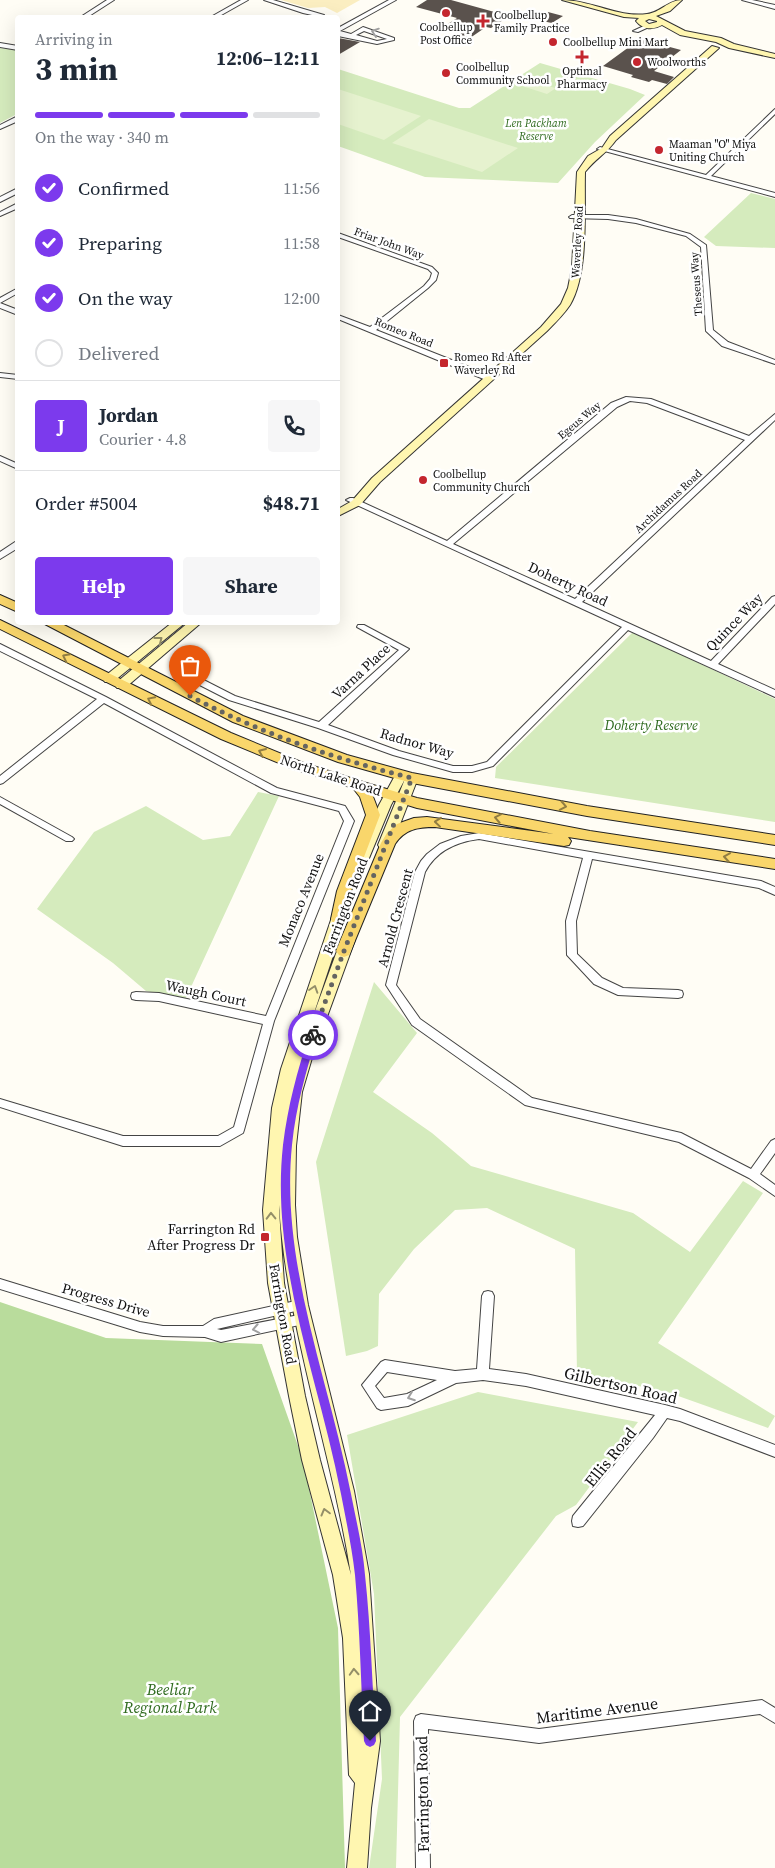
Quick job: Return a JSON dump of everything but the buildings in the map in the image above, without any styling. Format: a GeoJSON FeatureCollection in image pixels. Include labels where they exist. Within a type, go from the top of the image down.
{"type":"FeatureCollection","features":[{"type":"Feature","properties":{"kind":"main road"},"geometry":{"type":"LineString","coordinates":[[0,599],[15,606]]}},
{"type":"Feature","properties":{"kind":"main road","name":"North Lake Road"},"geometry":{"type":"LineString","coordinates":[[0,624],[115,682],[273,756],[396,797],[590,836],[775,864]]}},
{"type":"Feature","properties":{"kind":"main road","name":"North Lake Road"},"geometry":{"type":"LineString","coordinates":[[52,625],[213,708],[269,732],[335,756],[406,776],[587,811],[775,840]]}},
{"type":"Feature","properties":{"kind":"main road"},"geometry":{"type":"LineString","coordinates":[[338,919],[344,891],[373,815],[366,796],[358,785]]}},
{"type":"Feature","properties":{"kind":"main road","name":"Farrington Road"},"geometry":{"type":"LineString","coordinates":[[344,951],[396,797]]}},
{"type":"Feature","properties":{"kind":"main road"},"geometry":{"type":"LineString","coordinates":[[344,951],[388,843],[398,829],[406,824],[435,822],[562,841],[590,836]]}},
{"type":"Feature","properties":{"kind":"street"},"geometry":{"type":"LineString","coordinates":[[86,15],[112,0]]}},
{"type":"Feature","properties":{"kind":"street"},"geometry":{"type":"LineString","coordinates":[[216,15],[245,0]]}},
{"type":"Feature","properties":{"kind":"street"},"geometry":{"type":"LineString","coordinates":[[267,0],[305,12],[322,15]]}},
{"type":"Feature","properties":{"kind":"street"},"geometry":{"type":"LineString","coordinates":[[340,31],[393,0]]}},
{"type":"Feature","properties":{"kind":"street"},"geometry":{"type":"LineString","coordinates":[[556,0],[650,22],[714,45],[775,56]]}},
{"type":"Feature","properties":{"kind":"street"},"geometry":{"type":"LineString","coordinates":[[566,0],[585,6]]}},
{"type":"Feature","properties":{"kind":"street"},"geometry":{"type":"LineString","coordinates":[[650,22],[678,0]]}},
{"type":"Feature","properties":{"kind":"street"},"geometry":{"type":"LineString","coordinates":[[745,0],[775,7]]}},
{"type":"Feature","properties":{"kind":"street"},"geometry":{"type":"LineString","coordinates":[[650,22],[666,9]]}},
{"type":"Feature","properties":{"kind":"street"},"geometry":{"type":"LineString","coordinates":[[340,33],[347,37],[352,36],[382,43],[392,38],[363,29],[352,36]]}},
{"type":"Feature","properties":{"kind":"street"},"geometry":{"type":"LineString","coordinates":[[0,45],[15,48]]}},
{"type":"Feature","properties":{"kind":"street","name":"Waverley Road"},"geometry":{"type":"LineString","coordinates":[[340,511],[486,377],[544,329],[569,299],[577,268],[576,215],[581,172],[591,158],[714,45]]}},
{"type":"Feature","properties":{"kind":"street"},"geometry":{"type":"LineString","coordinates":[[707,177],[775,111]]}},
{"type":"Feature","properties":{"kind":"street"},"geometry":{"type":"LineString","coordinates":[[0,127],[15,120]]}},
{"type":"Feature","properties":{"kind":"street"},"geometry":{"type":"LineString","coordinates":[[602,149],[775,195]]}},
{"type":"Feature","properties":{"kind":"street"},"geometry":{"type":"LineString","coordinates":[[0,200],[15,192]]}},
{"type":"Feature","properties":{"kind":"street"},"geometry":{"type":"LineString","coordinates":[[0,214],[15,206]]}},
{"type":"Feature","properties":{"kind":"street","name":"Theseus Way"},"geometry":{"type":"LineString","coordinates":[[576,215],[636,221],[688,235],[704,246],[710,332],[725,344],[775,362]]}},
{"type":"Feature","properties":{"kind":"street","name":"Friar John Way"},"geometry":{"type":"LineString","coordinates":[[340,236],[430,268],[435,273],[433,280],[426,287],[370,330]]}},
{"type":"Feature","properties":{"kind":"street"},"geometry":{"type":"LineString","coordinates":[[0,301],[15,292]]}},
{"type":"Feature","properties":{"kind":"street"},"geometry":{"type":"LineString","coordinates":[[0,305],[15,312]]}},
{"type":"Feature","properties":{"kind":"street","name":"Romeo Road"},"geometry":{"type":"LineString","coordinates":[[340,318],[486,377]]}},
{"type":"Feature","properties":{"kind":"street"},"geometry":{"type":"LineString","coordinates":[[0,375],[15,377]]}},
{"type":"Feature","properties":{"kind":"street","name":"Egeus Way"},"geometry":{"type":"LineString","coordinates":[[448,544],[614,405],[628,399],[648,401],[750,439]]}},
{"type":"Feature","properties":{"kind":"street","name":"Archidamus Road"},"geometry":{"type":"LineString","coordinates":[[577,602],[775,416]]}},
{"type":"Feature","properties":{"kind":"street"},"geometry":{"type":"LineString","coordinates":[[0,458],[15,466]]}},
{"type":"Feature","properties":{"kind":"street","name":"Waverley Road"},"geometry":{"type":"LineString","coordinates":[[340,506],[353,501]]}},
{"type":"Feature","properties":{"kind":"street","name":"Doherty Road"},"geometry":{"type":"LineString","coordinates":[[353,501],[775,694]]}},
{"type":"Feature","properties":{"kind":"street"},"geometry":{"type":"LineString","coordinates":[[0,556],[15,546]]}},
{"type":"Feature","properties":{"kind":"street","name":"Quince Way"},"geometry":{"type":"LineString","coordinates":[[712,665],[775,599]]}},
{"type":"Feature","properties":{"kind":"street"},"geometry":{"type":"LineString","coordinates":[[115,682],[178,625]]}},
{"type":"Feature","properties":{"kind":"street"},"geometry":{"type":"LineString","coordinates":[[134,666],[194,625]]}},
{"type":"Feature","properties":{"kind":"street","name":"Radnor Way"},"geometry":{"type":"LineString","coordinates":[[185,674],[232,698],[321,726],[396,754],[453,769],[472,769],[490,764],[628,626]]}},
{"type":"Feature","properties":{"kind":"street","name":"Varna Place"},"geometry":{"type":"LineString","coordinates":[[321,726],[405,649],[361,627]]}},
{"type":"Feature","properties":{"kind":"street","name":"Monaco Avenue"},"geometry":{"type":"LineString","coordinates":[[0,648],[103,699],[274,791],[342,808],[349,821],[269,1021],[239,1130],[220,1141],[123,1141],[0,1103]]}},
{"type":"Feature","properties":{"kind":"street"},"geometry":{"type":"LineString","coordinates":[[0,780],[103,699]]}},
{"type":"Feature","properties":{"kind":"street","name":"Farrington Road"},"geometry":{"type":"LineString","coordinates":[[361,1808],[352,1638],[344,1584],[311,1460],[272,1252],[271,1210],[279,1108],[288,1069],[338,919],[406,776]]}},
{"type":"Feature","properties":{"kind":"street"},"geometry":{"type":"LineString","coordinates":[[0,800],[69,839]]}},
{"type":"Feature","properties":{"kind":"street","name":"Arnold Crescent"},"geometry":{"type":"LineString","coordinates":[[775,891],[761,885],[589,854],[479,836],[464,837],[436,851],[425,862],[420,872],[391,985],[416,1022],[529,1102],[681,1138],[753,1175],[775,1191]]}},
{"type":"Feature","properties":{"kind":"street"},"geometry":{"type":"LineString","coordinates":[[589,854],[571,921],[572,955],[598,981],[622,992],[678,994]]}},
{"type":"Feature","properties":{"kind":"street","name":"Farrington Road"},"geometry":{"type":"LineString","coordinates":[[344,951],[305,1058],[296,1092],[288,1146],[287,1206],[289,1236],[302,1312],[346,1492],[360,1574],[370,1741],[361,1808],[357,1868]]}},
{"type":"Feature","properties":{"kind":"street","name":"Waugh Court"},"geometry":{"type":"LineString","coordinates":[[136,996],[159,996],[269,1021]]}},
{"type":"Feature","properties":{"kind":"street"},"geometry":{"type":"LineString","coordinates":[[753,1175],[775,1144]]}},
{"type":"Feature","properties":{"kind":"street","name":"Progress Drive"},"geometry":{"type":"LineString","coordinates":[[0,1284],[140,1327],[163,1331],[205,1332],[221,1336],[283,1316],[302,1312]]}},
{"type":"Feature","properties":{"kind":"street"},"geometry":{"type":"LineString","coordinates":[[483,1374],[488,1296]]}},
{"type":"Feature","properties":{"kind":"street","name":"Gilbertson Road"},"geometry":{"type":"LineString","coordinates":[[455,1377],[408,1400],[381,1404],[368,1385],[385,1366],[455,1377],[483,1374],[526,1380],[680,1415],[775,1451]]}},
{"type":"Feature","properties":{"kind":"street","name":"Ellis Road"},"geometry":{"type":"LineString","coordinates":[[578,1521],[649,1434],[664,1411]]}},
{"type":"Feature","properties":{"kind":"street","name":"Maritime Avenue"},"geometry":{"type":"LineString","coordinates":[[421,1721],[539,1736],[762,1707],[775,1716]]}},
{"type":"Feature","properties":{"kind":"street","name":"Farrington Road"},"geometry":{"type":"LineString","coordinates":[[421,1721],[423,1868]]}},
{"type":"Feature","properties":{"kind":"green space"},"geometry":{"type":"Polygon","coordinates":[[[0,48],[15,50],[15,115],[0,123],[0,48]]]}},
{"type":"Feature","properties":{"kind":"green space","name":"Len Packham Reserve"},"geometry":{"type":"Polygon","coordinates":[[[540,63],[645,95],[595,142],[558,183],[425,177],[340,147],[340,70],[459,108],[470,108],[540,63]]]}},
{"type":"Feature","properties":{"kind":"green space"},"geometry":{"type":"Polygon","coordinates":[[[528,80],[556,88],[547,94],[519,85],[528,80]]]}},
{"type":"Feature","properties":{"kind":"green space"},"geometry":{"type":"Polygon","coordinates":[[[340,90],[421,116],[384,140],[340,125],[340,90]]]}},
{"type":"Feature","properties":{"kind":"green space"},"geometry":{"type":"Polygon","coordinates":[[[429,119],[518,148],[482,172],[392,143],[429,119]]]}},
{"type":"Feature","properties":{"kind":"green space"},"geometry":{"type":"Polygon","coordinates":[[[751,193],[775,199],[775,248],[716,246],[704,237],[751,193]]]}},
{"type":"Feature","properties":{"kind":"green space","name":"Doherty Reserve"},"geometry":{"type":"Polygon","coordinates":[[[633,632],[775,699],[775,822],[495,778],[496,767],[633,632]]]}},
{"type":"Feature","properties":{"kind":"green space"},"geometry":{"type":"Polygon","coordinates":[[[258,792],[279,796],[185,1000],[146,991],[113,963],[37,909],[94,832],[146,806],[203,840],[230,836],[258,792]]]}},
{"type":"Feature","properties":{"kind":"green space"},"geometry":{"type":"Polygon","coordinates":[[[374,982],[417,1033],[373,1092],[432,1133],[471,1166],[633,1213],[690,1252],[743,1181],[763,1193],[658,1343],[775,1416],[768,1428],[667,1392],[577,1373],[575,1249],[487,1208],[455,1210],[414,1249],[379,1294],[378,1346],[346,1356],[316,1162],[374,982]]]}},
{"type":"Feature","properties":{"kind":"green space","name":"Beeliar Regional Park"},"geometry":{"type":"Polygon","coordinates":[[[0,1302],[106,1338],[262,1344],[303,1460],[338,1628],[345,1868],[0,1868],[0,1302]]]}},
{"type":"Feature","properties":{"kind":"green space"},"geometry":{"type":"Polygon","coordinates":[[[478,1392],[638,1422],[576,1505],[556,1516],[400,1717],[396,1868],[369,1868],[382,1779],[374,1594],[347,1435],[478,1392]]]}},
{"type":"Feature","properties":{"kind":"sand"},"geometry":{"type":"Polygon","coordinates":[[[281,0],[360,0],[337,13],[325,7],[308,8],[281,0]]]}},
{"type":"Feature","properties":{"kind":"way so far"},"geometry":{"type":"LineString","coordinates":[[190,696],[238,720],[309,748],[412,778],[313,1035]]}},
{"type":"Feature","properties":{"kind":"place","name":"Coolbellup Post Office"},"geometry":{"type":"Point","coordinates":[446,13]}},
{"type":"Feature","properties":{"kind":"place","name":"Coolbellup Family Practice"},"geometry":{"type":"Point","coordinates":[483,21]}},
{"type":"Feature","properties":{"kind":"place","name":"Coolbellup Mini Mart"},"geometry":{"type":"Point","coordinates":[553,42]}},
{"type":"Feature","properties":{"kind":"place","name":"Optimal Pharmacy"},"geometry":{"type":"Point","coordinates":[582,57]}},
{"type":"Feature","properties":{"kind":"place","name":"Woolworths"},"geometry":{"type":"Point","coordinates":[637,62]}},
{"type":"Feature","properties":{"kind":"place","name":"Coolbellup Community School"},"geometry":{"type":"Point","coordinates":[446,73]}},
{"type":"Feature","properties":{"kind":"place","name":"Maaman \"O\" Miya Uniting Church"},"geometry":{"type":"Point","coordinates":[659,150]}},
{"type":"Feature","properties":{"kind":"place","name":"Romeo Rd After Waverley Rd"},"geometry":{"type":"Point","coordinates":[444,363]}},
{"type":"Feature","properties":{"kind":"place","name":"Coolbellup Community Church"},"geometry":{"type":"Point","coordinates":[423,480]}},
{"type":"Feature","properties":{"kind":"place","name":"Farrington Rd After Progress Dr"},"geometry":{"type":"Point","coordinates":[265,1237]}},
{"type":"Feature","properties":{"kind":"route"},"geometry":{"type":"LineString","coordinates":[[313,1035],[296,1092],[288,1146],[287,1206],[289,1236],[300,1305],[322,1388],[346,1492],[360,1574],[370,1741]]}}]}
